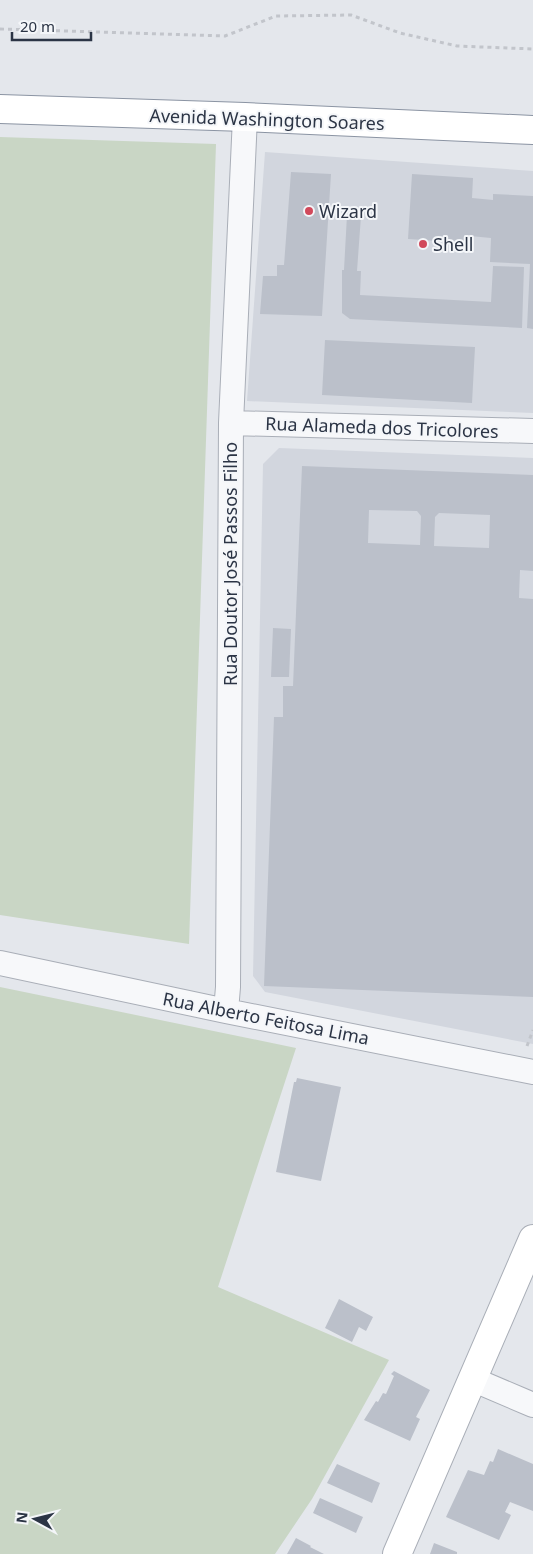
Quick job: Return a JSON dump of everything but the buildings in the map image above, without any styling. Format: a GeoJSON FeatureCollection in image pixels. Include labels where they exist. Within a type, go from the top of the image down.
{"type":"FeatureCollection","features":[{"type":"Feature","properties":{"kind":"main road"},"geometry":{"type":"LineString","coordinates":[[0,93],[107,113]]}},
{"type":"Feature","properties":{"kind":"main road","name":"Avenida Washington Soares"},"geometry":{"type":"LineString","coordinates":[[0,109],[245,117],[533,130]]}},
{"type":"Feature","properties":{"kind":"main road"},"geometry":{"type":"LineString","coordinates":[[397,1554],[533,1239]]}},
{"type":"Feature","properties":{"kind":"street","name":"Rua Doutor José Passos Filho"},"geometry":{"type":"LineString","coordinates":[[226,1011],[228,987],[231,423],[245,117]]}},
{"type":"Feature","properties":{"kind":"street","name":"Rua Alameda dos Tricolores"},"geometry":{"type":"LineString","coordinates":[[231,423],[533,431]]}},
{"type":"Feature","properties":{"kind":"street","name":"Rua Alberto Feitosa Lima"},"geometry":{"type":"LineString","coordinates":[[0,963],[226,1011],[533,1072]]}},
{"type":"Feature","properties":{"kind":"street"},"geometry":{"type":"LineString","coordinates":[[472,1379],[533,1405]]}},
{"type":"Feature","properties":{"kind":"path"},"geometry":{"type":"LineString","coordinates":[[0,29],[225,36],[276,16],[351,15],[400,33],[457,46],[533,49]]}},
{"type":"Feature","properties":{"kind":"shaded area"},"geometry":{"type":"Polygon","coordinates":[[[265,152],[533,171],[533,413],[247,401],[265,152]]]}},
{"type":"Feature","properties":{"kind":"shaded area"},"geometry":{"type":"Polygon","coordinates":[[[279,448],[533,458],[533,1044],[265,992],[253,976],[263,464],[279,448]]]}},
{"type":"Feature","properties":{"kind":"green space"},"geometry":{"type":"Polygon","coordinates":[[[0,137],[216,144],[189,944],[0,915],[0,137]]]}},
{"type":"Feature","properties":{"kind":"green space"},"geometry":{"type":"Polygon","coordinates":[[[0,987],[296,1048],[218,1287],[389,1360],[312,1499],[275,1554],[0,1554],[0,987]]]}},
{"type":"Feature","properties":{"kind":"place","name":"Wizard"},"geometry":{"type":"Point","coordinates":[309,211]}},
{"type":"Feature","properties":{"kind":"place","name":"Shell"},"geometry":{"type":"Point","coordinates":[423,244]}}]}
